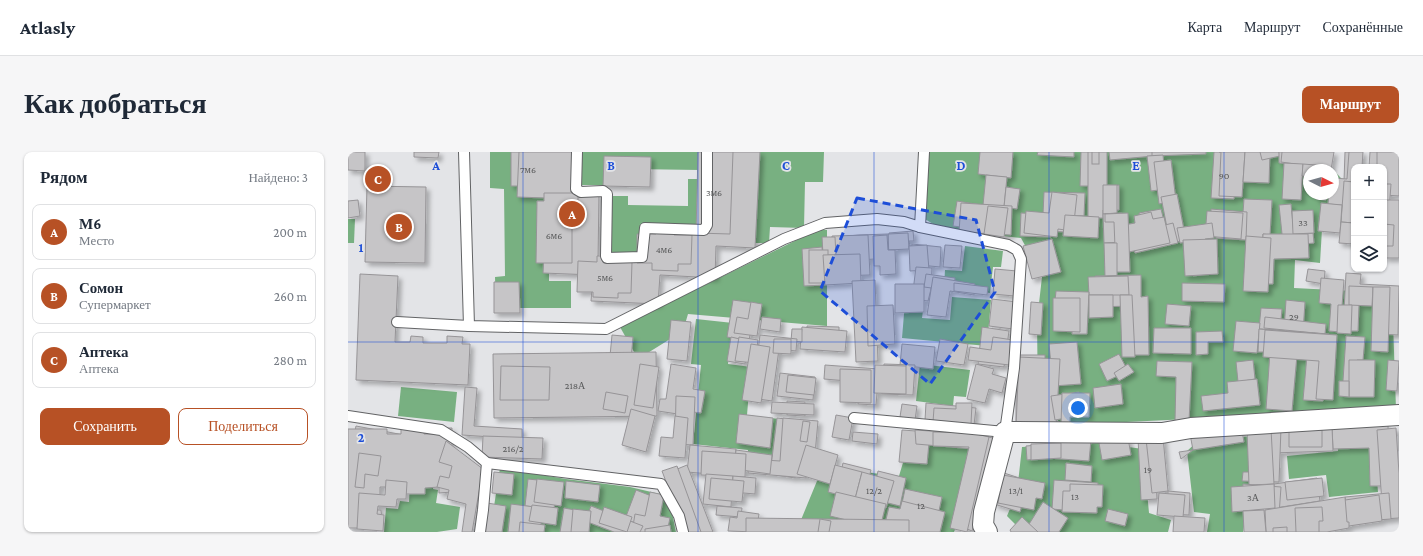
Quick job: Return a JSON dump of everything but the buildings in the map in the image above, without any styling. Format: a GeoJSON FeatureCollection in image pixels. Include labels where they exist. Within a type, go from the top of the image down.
{"type":"FeatureCollection","features":[{"type":"Feature","properties":{"kind":"street"},"geometry":{"type":"LineString","coordinates":[[988,532],[983,525],[984,512],[1005,432],[1162,433],[1198,428],[1399,414]]}},
{"type":"Feature","properties":{"kind":"lane"},"geometry":{"type":"LineString","coordinates":[[464,152],[469,326]]}},
{"type":"Feature","properties":{"kind":"lane"},"geometry":{"type":"LineString","coordinates":[[577,152],[576,188],[581,192],[603,191],[607,194],[606,256],[608,258],[642,257],[645,228],[704,230],[708,226],[707,152]]}},
{"type":"Feature","properties":{"kind":"lane"},"geometry":{"type":"LineString","coordinates":[[920,227],[924,152]]}},
{"type":"Feature","properties":{"kind":"lane"},"geometry":{"type":"LineString","coordinates":[[397,322],[469,326],[606,330],[784,239],[825,223],[877,219],[904,222],[920,227],[1008,245],[1017,250],[1020,259],[1014,368],[1005,432],[854,418]]}},
{"type":"Feature","properties":{"kind":"lane"},"geometry":{"type":"LineString","coordinates":[[348,416],[441,430],[468,447],[487,463],[661,484],[679,516],[683,532]]}},
{"type":"Feature","properties":{"kind":"lane"},"geometry":{"type":"LineString","coordinates":[[480,532],[487,463]]}},
{"type":"Feature","properties":{"kind":"highlighted area"},"geometry":{"type":"Polygon","coordinates":[[[857,198],[976,220],[995,292],[930,384],[820,291],[857,198]]]}},
{"type":"Feature","properties":{"kind":"green space"},"geometry":{"type":"Polygon","coordinates":[[[490,152],[526,152],[549,197],[549,281],[571,281],[571,308],[496,308],[495,277],[505,276],[504,189],[490,188],[490,152]]]}},
{"type":"Feature","properties":{"kind":"green space"},"geometry":{"type":"Polygon","coordinates":[[[581,152],[700,152],[700,170],[632,169],[616,185],[580,185],[581,152]]]}},
{"type":"Feature","properties":{"kind":"green space"},"geometry":{"type":"Polygon","coordinates":[[[757,152],[824,152],[823,182],[805,182],[804,228],[770,227],[769,243],[755,243],[757,152]]]}},
{"type":"Feature","properties":{"kind":"green space"},"geometry":{"type":"Polygon","coordinates":[[[927,152],[1276,152],[1326,162],[1328,164],[1303,164],[1303,200],[1339,200],[1339,176],[1351,189],[1351,206],[1348,229],[1322,229],[1320,263],[1295,260],[1294,288],[1392,293],[1396,409],[1064,425],[1038,406],[1037,321],[1042,277],[1021,238],[940,228],[923,218],[927,152]]]}},
{"type":"Feature","properties":{"kind":"green space"},"geometry":{"type":"Polygon","coordinates":[[[688,179],[702,179],[701,225],[640,224],[640,254],[609,253],[609,196],[628,196],[628,205],[688,206],[688,179]]]}},
{"type":"Feature","properties":{"kind":"green space"},"geometry":{"type":"Polygon","coordinates":[[[348,219],[355,219],[354,243],[348,243],[348,219]]]}},
{"type":"Feature","properties":{"kind":"green space"},"geometry":{"type":"Polygon","coordinates":[[[819,229],[827,230],[827,326],[688,314],[683,331],[638,359],[620,327],[819,229]]]}},
{"type":"Feature","properties":{"kind":"green space"},"geometry":{"type":"Polygon","coordinates":[[[965,246],[1003,251],[1001,267],[993,267],[990,293],[944,287],[945,270],[962,271],[965,246]]]}},
{"type":"Feature","properties":{"kind":"green space"},"geometry":{"type":"Polygon","coordinates":[[[952,297],[991,300],[987,346],[902,338],[905,302],[924,303],[922,318],[950,320],[952,297]]]}},
{"type":"Feature","properties":{"kind":"green space"},"geometry":{"type":"Polygon","coordinates":[[[696,319],[733,323],[728,364],[751,367],[747,415],[779,419],[775,457],[748,454],[748,450],[693,444],[701,365],[691,364],[696,319]]]}},
{"type":"Feature","properties":{"kind":"green space"},"geometry":{"type":"Polygon","coordinates":[[[920,364],[970,370],[966,397],[954,396],[953,406],[916,401],[920,364]]]}},
{"type":"Feature","properties":{"kind":"green space"},"geometry":{"type":"Polygon","coordinates":[[[401,387],[457,392],[454,422],[398,416],[401,387]]]}},
{"type":"Feature","properties":{"kind":"green space"},"geometry":{"type":"Polygon","coordinates":[[[1373,433],[1378,492],[1329,497],[1326,475],[1289,479],[1287,456],[1338,451],[1337,436],[1373,433]]]}},
{"type":"Feature","properties":{"kind":"green space"},"geometry":{"type":"Polygon","coordinates":[[[1260,435],[1243,532],[1207,532],[1210,514],[1194,512],[1187,451],[1197,442],[1260,435]]]}},
{"type":"Feature","properties":{"kind":"green space"},"geometry":{"type":"Polygon","coordinates":[[[911,436],[980,440],[978,472],[954,532],[796,532],[824,464],[854,471],[899,476],[911,436]]]}},
{"type":"Feature","properties":{"kind":"green space"},"geometry":{"type":"Polygon","coordinates":[[[1099,443],[1143,449],[1149,513],[1171,520],[1168,532],[1023,532],[1007,516],[1017,492],[1022,447],[1099,443]]]}},
{"type":"Feature","properties":{"kind":"green space"},"geometry":{"type":"Polygon","coordinates":[[[435,467],[433,489],[438,490],[436,503],[460,507],[457,529],[437,532],[384,532],[386,508],[398,509],[400,501],[409,502],[410,481],[435,467]]]}},
{"type":"Feature","properties":{"kind":"green space"},"geometry":{"type":"Polygon","coordinates":[[[500,468],[566,479],[630,487],[660,494],[671,508],[676,532],[490,532],[500,468]]]}},
{"type":"Feature","properties":{"kind":"place","name":"Аптека"},"geometry":{"type":"Point","coordinates":[378,179]}},
{"type":"Feature","properties":{"kind":"place","name":"М6"},"geometry":{"type":"Point","coordinates":[572,214]}},
{"type":"Feature","properties":{"kind":"place","name":"Сомон"},"geometry":{"type":"Point","coordinates":[399,227]}}]}
